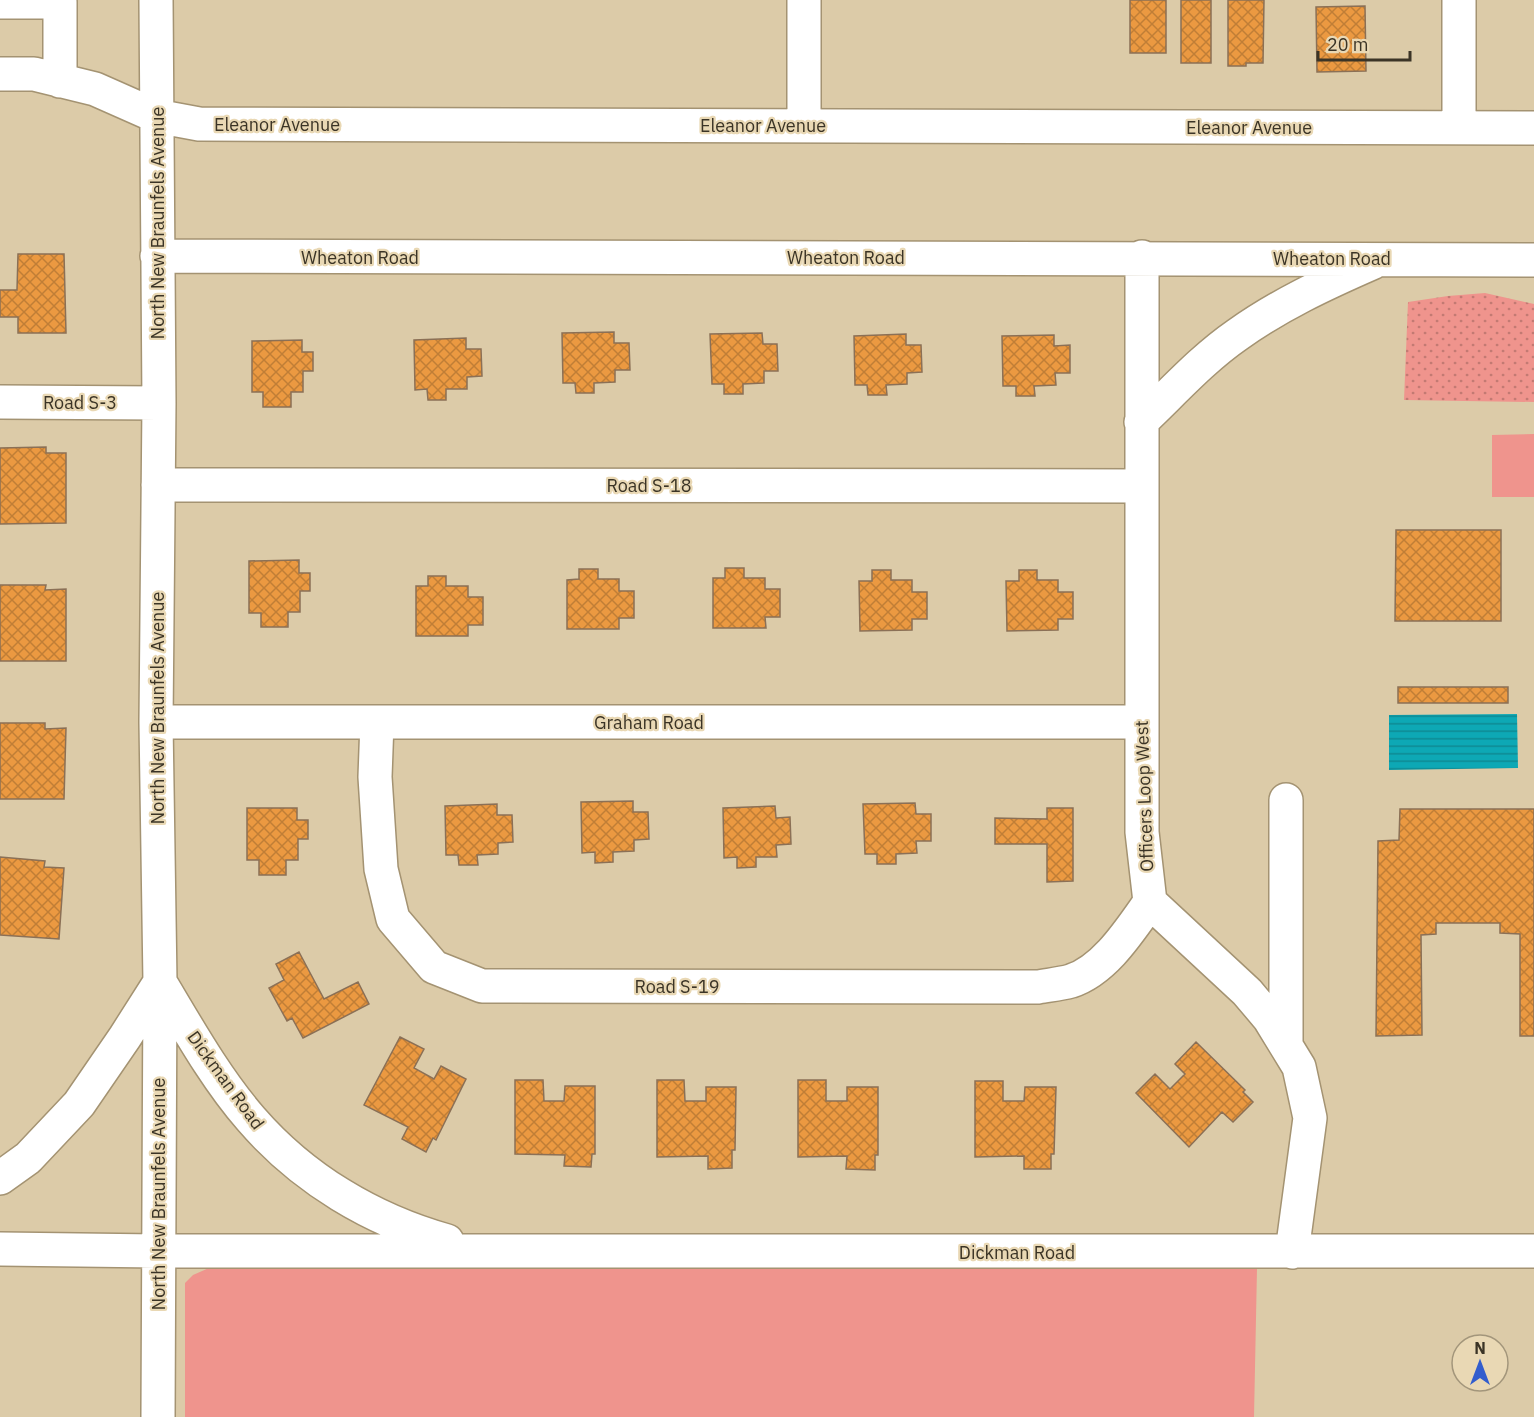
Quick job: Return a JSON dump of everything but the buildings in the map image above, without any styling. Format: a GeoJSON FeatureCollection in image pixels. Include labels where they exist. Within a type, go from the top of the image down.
{"type":"FeatureCollection","features":[{"type":"Feature","properties":{"kind":"street","name":"North New Braunfels Avenue"},"geometry":{"type":"LineString","coordinates":[[156,0],[159,403],[156,722],[159,982],[158,1417]]}},
{"type":"Feature","properties":{"kind":"street"},"geometry":{"type":"LineString","coordinates":[[804,0],[804,126]]}},
{"type":"Feature","properties":{"kind":"street"},"geometry":{"type":"LineString","coordinates":[[1459,0],[1459,128]]}},
{"type":"Feature","properties":{"kind":"street"},"geometry":{"type":"LineString","coordinates":[[0,2],[64,1],[60,81]]}},
{"type":"Feature","properties":{"kind":"street","name":"Eleanor Avenue"},"geometry":{"type":"LineString","coordinates":[[0,74],[34,74],[95,89],[156,116],[199,124],[1534,128]]}},
{"type":"Feature","properties":{"kind":"street","name":"Wheaton Road"},"geometry":{"type":"LineString","coordinates":[[157,256],[1142,257],[1534,260]]}},
{"type":"Feature","properties":{"kind":"street","name":"Officers Loop West"},"geometry":{"type":"LineString","coordinates":[[1142,257],[1142,832],[1150,902]]}},
{"type":"Feature","properties":{"kind":"street"},"geometry":{"type":"LineString","coordinates":[[1141,422],[1204,362],[1243,330],[1308,291],[1382,258]]}},
{"type":"Feature","properties":{"kind":"street","name":"Road S-3"},"geometry":{"type":"LineString","coordinates":[[0,402],[159,403]]}},
{"type":"Feature","properties":{"kind":"street","name":"Road S-18"},"geometry":{"type":"LineString","coordinates":[[158,485],[1141,486]]}},
{"type":"Feature","properties":{"kind":"street","name":"Graham Road"},"geometry":{"type":"LineString","coordinates":[[156,722],[1141,722]]}},
{"type":"Feature","properties":{"kind":"street","name":"Road S-19"},"geometry":{"type":"LineString","coordinates":[[377,722],[375,777],[381,869],[393,919],[434,967],[482,986],[1038,987],[1072,981],[1095,966],[1117,947],[1150,902]]}},
{"type":"Feature","properties":{"kind":"street"},"geometry":{"type":"LineString","coordinates":[[1286,800],[1286,1045]]}},
{"type":"Feature","properties":{"kind":"street"},"geometry":{"type":"LineString","coordinates":[[1150,902],[1247,992],[1269,1018],[1299,1067],[1310,1118],[1292,1252]]}},
{"type":"Feature","properties":{"kind":"street"},"geometry":{"type":"LineString","coordinates":[[0,1178],[28,1158],[79,1104],[159,982]]}},
{"type":"Feature","properties":{"kind":"street","name":"Dickman Road"},"geometry":{"type":"LineString","coordinates":[[159,982],[203,1052],[251,1119],[289,1157],[312,1176],[353,1203],[387,1221],[462,1246],[500,1251]]}},
{"type":"Feature","properties":{"kind":"street","name":"Dickman Road"},"geometry":{"type":"LineString","coordinates":[[0,1249],[1534,1251]]}},
{"type":"Feature","properties":{"kind":"shaded area"},"geometry":{"type":"Polygon","coordinates":[[[1485,293],[1534,304],[1534,402],[1404,400],[1408,302],[1485,293]]]}},
{"type":"Feature","properties":{"kind":"shaded area"},"geometry":{"type":"Polygon","coordinates":[[[1534,434],[1534,497],[1492,497],[1492,435],[1534,434]]]}},
{"type":"Feature","properties":{"kind":"shaded area"},"geometry":{"type":"Polygon","coordinates":[[[209,1268],[1257,1269],[1254,1417],[185,1417],[185,1283],[193,1275],[209,1268]]]}},
{"type":"Feature","properties":{"kind":"water"},"geometry":{"type":"Polygon","coordinates":[[[1517,714],[1518,768],[1389,770],[1389,715],[1517,714]]]}}]}
